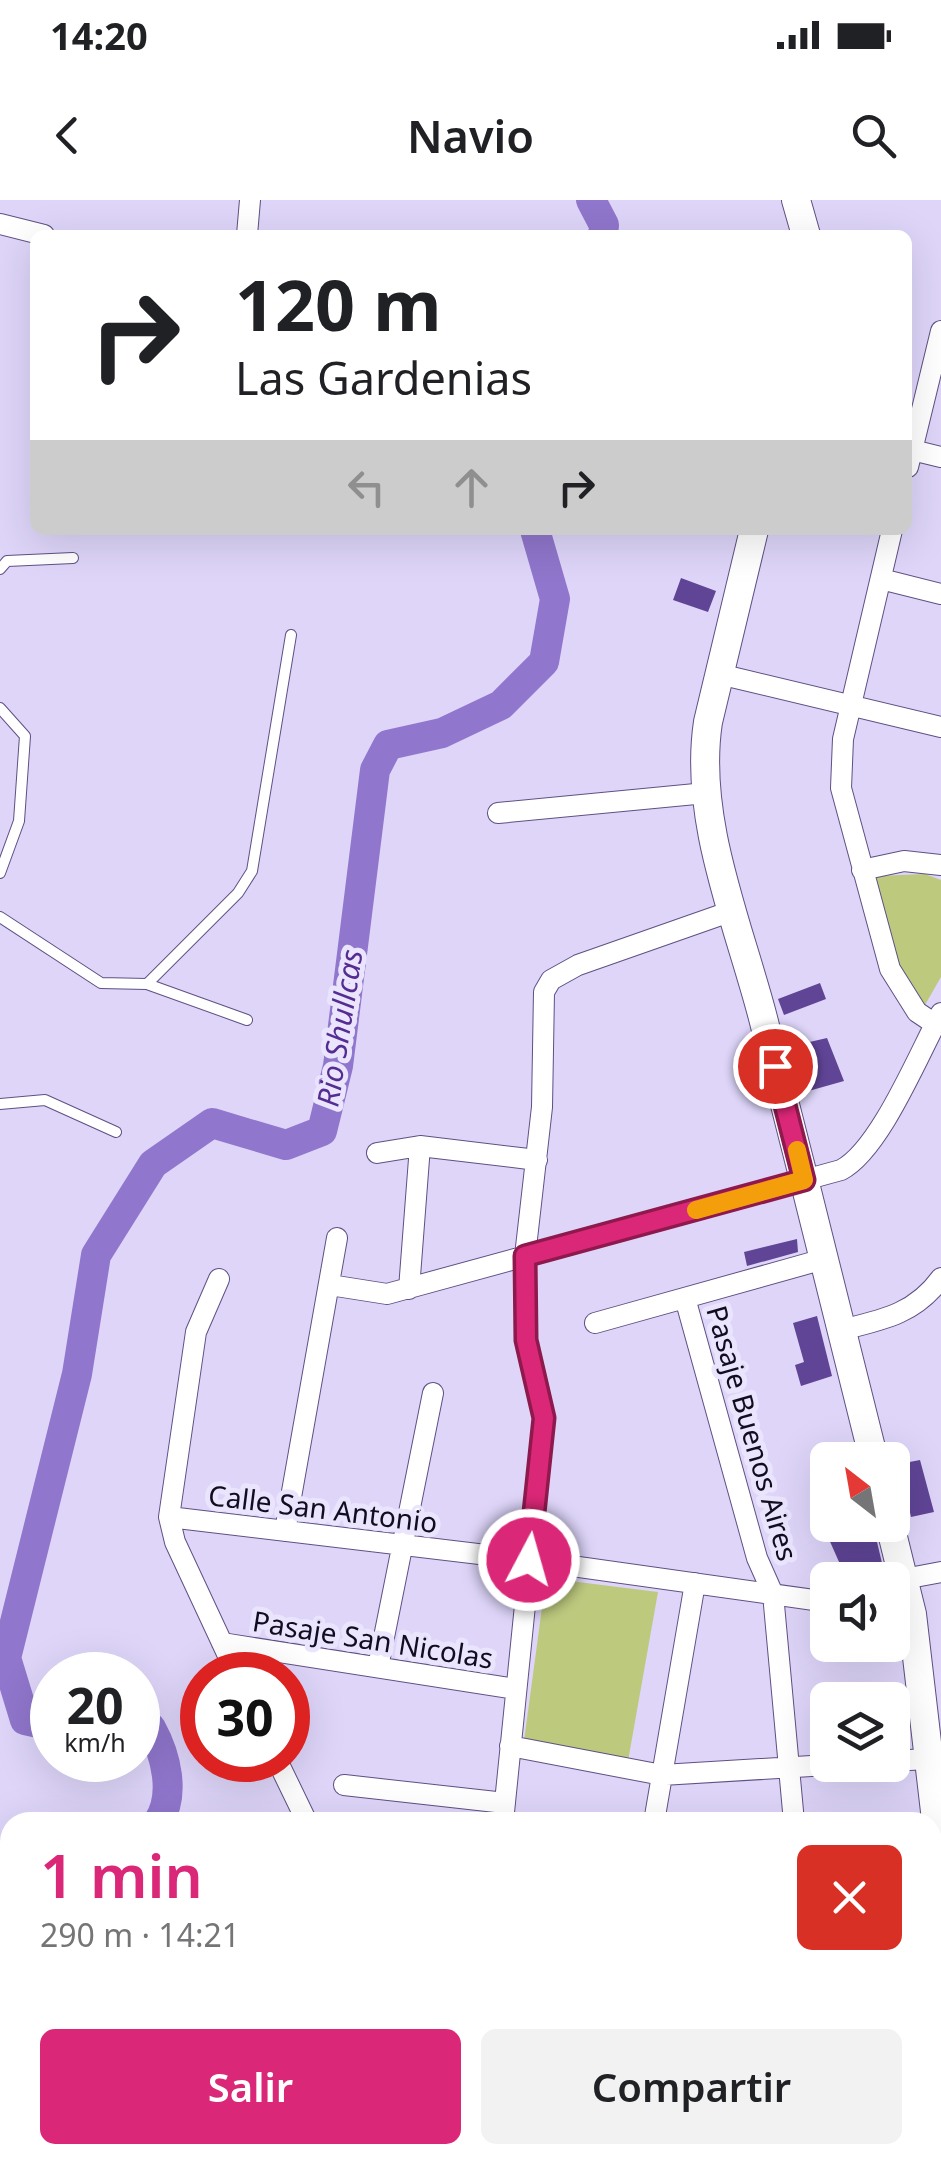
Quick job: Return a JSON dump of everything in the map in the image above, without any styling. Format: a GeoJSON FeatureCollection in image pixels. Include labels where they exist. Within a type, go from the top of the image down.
{"type":"FeatureCollection","features":[{"type":"Feature","properties":{"kind":"main road"},"geometry":{"type":"LineString","coordinates":[[796,200],[805,230]]}},
{"type":"Feature","properties":{"kind":"main road"},"geometry":{"type":"LineString","coordinates":[[753,535],[704,751],[706,793],[732,911],[869,1442]]}},
{"type":"Feature","properties":{"kind":"main road"},"geometry":{"type":"LineString","coordinates":[[910,1657],[935,1812]]}},
{"type":"Feature","properties":{"kind":"street"},"geometry":{"type":"LineString","coordinates":[[247,230],[250,200]]}},
{"type":"Feature","properties":{"kind":"street"},"geometry":{"type":"LineString","coordinates":[[0,224],[30,232]]}},
{"type":"Feature","properties":{"kind":"street"},"geometry":{"type":"LineString","coordinates":[[912,443],[941,331]]}},
{"type":"Feature","properties":{"kind":"street"},"geometry":{"type":"LineString","coordinates":[[912,455],[941,457]]}},
{"type":"Feature","properties":{"kind":"street"},"geometry":{"type":"LineString","coordinates":[[330,1285],[386,1294],[409,1289],[854,1163],[938,1018],[917,1012],[895,978],[841,788],[841,753],[850,705],[891,535]]}},
{"type":"Feature","properties":{"kind":"street"},"geometry":{"type":"LineString","coordinates":[[881,579],[941,594]]}},
{"type":"Feature","properties":{"kind":"street"},"geometry":{"type":"LineString","coordinates":[[719,674],[941,726]]}},
{"type":"Feature","properties":{"kind":"street"},"geometry":{"type":"LineString","coordinates":[[498,813],[706,793]]}},
{"type":"Feature","properties":{"kind":"street"},"geometry":{"type":"LineString","coordinates":[[862,870],[904,861],[941,865]]}},
{"type":"Feature","properties":{"kind":"street"},"geometry":{"type":"LineString","coordinates":[[504,1812],[544,1418],[526,1340],[525,1256],[542,1107],[544,992],[564,971],[732,911]]}},
{"type":"Feature","properties":{"kind":"street"},"geometry":{"type":"LineString","coordinates":[[377,1154],[420,1146],[537,1160]]}},
{"type":"Feature","properties":{"kind":"street"},"geometry":{"type":"LineString","coordinates":[[409,1289],[420,1146]]}},
{"type":"Feature","properties":{"kind":"street"},"geometry":{"type":"LineString","coordinates":[[285,1531],[337,1238]]}},
{"type":"Feature","properties":{"kind":"street"},"geometry":{"type":"LineString","coordinates":[[596,1323],[824,1259]]}},
{"type":"Feature","properties":{"kind":"street"},"geometry":{"type":"LineString","coordinates":[[841,1330],[903,1313],[920,1304],[941,1278]]}},
{"type":"Feature","properties":{"kind":"street"},"geometry":{"type":"LineString","coordinates":[[219,1280],[196,1332],[170,1517],[175,1542],[227,1652]]}},
{"type":"Feature","properties":{"kind":"street","name":"Pasaje Buenos Aires"},"geometry":{"type":"LineString","coordinates":[[685,1298],[756,1558],[772,1594],[793,1812]]}},
{"type":"Feature","properties":{"kind":"street"},"geometry":{"type":"LineString","coordinates":[[378,1667],[433,1393]]}},
{"type":"Feature","properties":{"kind":"street","name":"Calle San Antonio"},"geometry":{"type":"LineString","coordinates":[[170,1517],[529,1560],[810,1599]]}},
{"type":"Feature","properties":{"kind":"street"},"geometry":{"type":"LineString","coordinates":[[910,1578],[941,1572]]}},
{"type":"Feature","properties":{"kind":"street"},"geometry":{"type":"LineString","coordinates":[[656,1812],[695,1583]]}},
{"type":"Feature","properties":{"kind":"street","name":"Pasaje San Nicolas"},"geometry":{"type":"LineString","coordinates":[[222,1642],[516,1689]]}},
{"type":"Feature","properties":{"kind":"street"},"geometry":{"type":"LineString","coordinates":[[510,1746],[662,1776],[810,1766]]}},
{"type":"Feature","properties":{"kind":"street"},"geometry":{"type":"LineString","coordinates":[[910,1760],[928,1758]]}},
{"type":"Feature","properties":{"kind":"street"},"geometry":{"type":"LineString","coordinates":[[288,1782],[302,1812]]}},
{"type":"Feature","properties":{"kind":"street"},"geometry":{"type":"LineString","coordinates":[[344,1785],[498,1812]]}},
{"type":"Feature","properties":{"kind":"lane"},"geometry":{"type":"LineString","coordinates":[[0,569],[7,561],[73,558]]}},
{"type":"Feature","properties":{"kind":"lane"},"geometry":{"type":"LineString","coordinates":[[148,984],[238,893],[252,871],[291,635]]}},
{"type":"Feature","properties":{"kind":"lane"},"geometry":{"type":"LineString","coordinates":[[0,708],[25,736],[19,821],[0,873]]}},
{"type":"Feature","properties":{"kind":"lane"},"geometry":{"type":"LineString","coordinates":[[0,917],[101,982],[148,984],[247,1020]]}},
{"type":"Feature","properties":{"kind":"lane"},"geometry":{"type":"LineString","coordinates":[[0,1104],[45,1100],[116,1132]]}},
{"type":"Feature","properties":{"kind":"green space"},"geometry":{"type":"Polygon","coordinates":[[[925,874],[941,880],[941,977],[921,1012],[890,947],[876,876],[925,874]]]}},
{"type":"Feature","properties":{"kind":"green space"},"geometry":{"type":"Polygon","coordinates":[[[546,1578],[658,1592],[628,1761],[524,1741],[546,1578]]]}},
{"type":"Feature","properties":{"kind":"building"},"geometry":{"type":"Polygon","coordinates":[[[681,578],[716,591],[708,612],[673,600],[681,578]]]}},
{"type":"Feature","properties":{"kind":"building"},"geometry":{"type":"Polygon","coordinates":[[[820,983],[826,999],[784,1015],[778,999],[820,983]]]}},
{"type":"Feature","properties":{"kind":"building"},"geometry":{"type":"Polygon","coordinates":[[[827,1038],[844,1081],[805,1092],[792,1046],[827,1038]]]}},
{"type":"Feature","properties":{"kind":"building"},"geometry":{"type":"Polygon","coordinates":[[[797,1239],[798,1252],[747,1266],[744,1252],[797,1239]]]}},
{"type":"Feature","properties":{"kind":"building"},"geometry":{"type":"Polygon","coordinates":[[[817,1316],[832,1376],[801,1386],[795,1365],[804,1362],[793,1323],[817,1316]]]}},
{"type":"Feature","properties":{"kind":"building"},"geometry":{"type":"Polygon","coordinates":[[[920,1460],[934,1512],[911,1517],[910,1462],[920,1460]]]}},
{"type":"Feature","properties":{"kind":"building"},"geometry":{"type":"Polygon","coordinates":[[[830,1542],[877,1542],[882,1562],[839,1562],[830,1542]]]}},
{"type":"Feature","properties":{"kind":"waterway","name":"Rio Shullcas"},"geometry":{"type":"LineString","coordinates":[[591,200],[604,230]]}},
{"type":"Feature","properties":{"kind":"waterway","name":"Rio Shullcas"},"geometry":{"type":"LineString","coordinates":[[30,1721],[25,1720],[6,1658],[77,1374],[96,1255],[153,1164],[212,1123],[286,1145],[322,1131],[338,1066],[375,770],[388,745],[442,733],[501,705],[544,662],[555,599],[536,535]]}},
{"type":"Feature","properties":{"kind":"waterway","name":"Rio Shullcas"},"geometry":{"type":"LineString","coordinates":[[160,1748],[168,1788],[163,1812]]}},
{"type":"Feature","properties":{"kind":"slow traffic"},"geometry":{"type":"LineString","coordinates":[[696,1210],[804,1180],[797,1150]]}},
{"type":"Feature","properties":{"kind":"route"},"geometry":{"type":"LineString","coordinates":[[529,1560],[544,1418],[526,1340],[525,1256],[804,1180],[775,1066]]}}]}
